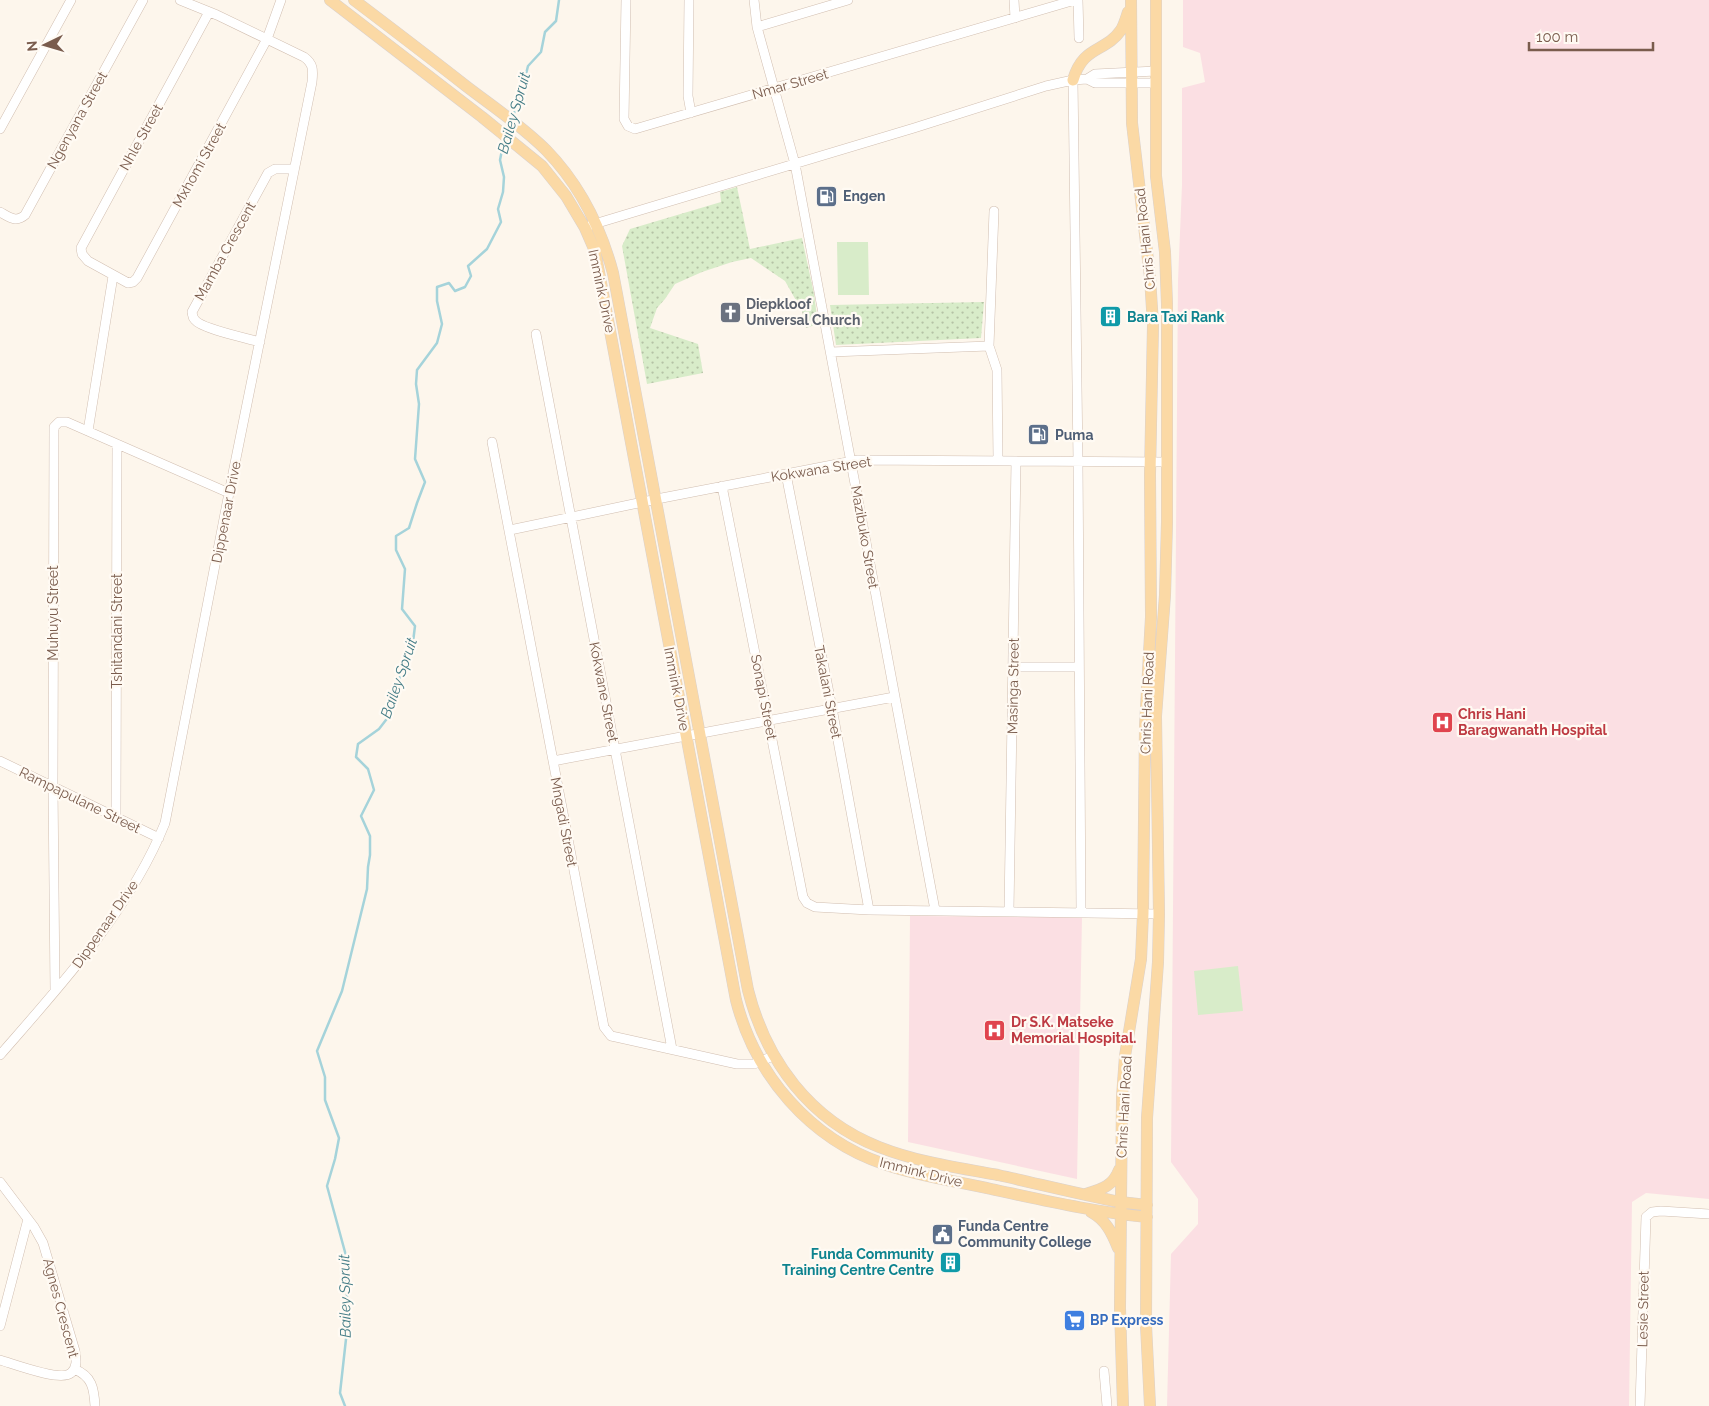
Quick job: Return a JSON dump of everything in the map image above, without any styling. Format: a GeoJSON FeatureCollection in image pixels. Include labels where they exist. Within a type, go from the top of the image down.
{"type":"FeatureCollection","features":[{"type":"Feature","properties":{"kind":"main road","name":"Immink Drive"},"geometry":{"type":"LineString","coordinates":[[330,0],[509,138],[542,166],[591,226],[608,254],[613,272],[748,990],[756,1020],[773,1056],[794,1086],[817,1109],[841,1128],[878,1147],[906,1156],[1120,1202],[1147,1211]]}},
{"type":"Feature","properties":{"kind":"main road","name":"Immink Drive"},"geometry":{"type":"LineString","coordinates":[[354,0],[512,121],[546,150],[576,188],[591,226],[736,1000],[744,1027],[761,1062],[780,1091],[806,1118],[849,1149],[871,1159],[915,1172],[1083,1208],[1121,1214],[1147,1211]]}},
{"type":"Feature","properties":{"kind":"main road","name":"Chris Hani Road"},"geometry":{"type":"LineString","coordinates":[[1150,1406],[1146,1325],[1148,1118],[1158,962],[1156,716],[1165,595],[1167,462],[1167,287],[1156,176],[1156,0]]}},
{"type":"Feature","properties":{"kind":"main road","name":"Chris Hani Road"},"geometry":{"type":"LineString","coordinates":[[1123,1406],[1120,1308],[1120,1202],[1123,1081],[1125,1056],[1141,959],[1143,913],[1144,726],[1151,602],[1150,462],[1153,310],[1132,123],[1131,1]]}},
{"type":"Feature","properties":{"kind":"main road"},"geometry":{"type":"LineString","coordinates":[[1074,80],[1077,67],[1082,60],[1120,31],[1131,1]]}},
{"type":"Feature","properties":{"kind":"main road"},"geometry":{"type":"LineString","coordinates":[[1150,462],[1158,458],[1161,451],[1167,396]]}},
{"type":"Feature","properties":{"kind":"main road"},"geometry":{"type":"LineString","coordinates":[[1084,1194],[1103,1189],[1112,1183],[1121,1163]]}},
{"type":"Feature","properties":{"kind":"main road"},"geometry":{"type":"LineString","coordinates":[[1083,1208],[1102,1219],[1110,1230],[1121,1254]]}},
{"type":"Feature","properties":{"kind":"street"},"geometry":{"type":"LineString","coordinates":[[0,129],[70,0]]}},
{"type":"Feature","properties":{"kind":"street","name":"Ngenyana Street"},"geometry":{"type":"LineString","coordinates":[[0,212],[14,219],[19,219],[26,215],[143,0]]}},
{"type":"Feature","properties":{"kind":"street","name":"Dippenaar Drive"},"geometry":{"type":"LineString","coordinates":[[0,1055],[70,973],[115,914],[166,823],[229,493],[312,82],[313,68],[304,57],[180,0]]}},
{"type":"Feature","properties":{"kind":"street","name":"Mxhomi Street"},"geometry":{"type":"LineString","coordinates":[[88,262],[128,283],[133,282],[137,278],[267,39],[281,0]]}},
{"type":"Feature","properties":{"kind":"street","name":"Nmar Street"},"geometry":{"type":"LineString","coordinates":[[626,0],[624,108],[625,122],[628,126],[635,129],[1077,0],[1079,38]]}},
{"type":"Feature","properties":{"kind":"street"},"geometry":{"type":"LineString","coordinates":[[689,0],[688,96],[691,113]]}},
{"type":"Feature","properties":{"kind":"street","name":"Mazibuko Street"},"geometry":{"type":"LineString","coordinates":[[754,0],[757,27],[795,164],[935,910]]}},
{"type":"Feature","properties":{"kind":"street"},"geometry":{"type":"LineString","coordinates":[[757,27],[848,0]]}},
{"type":"Feature","properties":{"kind":"street"},"geometry":{"type":"LineString","coordinates":[[1014,0],[1015,18]]}},
{"type":"Feature","properties":{"kind":"street","name":"Nhle Street"},"geometry":{"type":"LineString","coordinates":[[88,262],[82,254],[83,244],[209,12]]}},
{"type":"Feature","properties":{"kind":"street"},"geometry":{"type":"LineString","coordinates":[[591,226],[905,131],[1046,86],[1087,79],[1095,83],[1131,78],[1156,71]]}},
{"type":"Feature","properties":{"kind":"street"},"geometry":{"type":"LineString","coordinates":[[1131,78],[1156,83]]}},
{"type":"Feature","properties":{"kind":"street"},"geometry":{"type":"LineString","coordinates":[[1074,80],[1081,912]]}},
{"type":"Feature","properties":{"kind":"street","name":"Mamba Crescent"},"geometry":{"type":"LineString","coordinates":[[260,342],[197,322],[192,312],[268,173],[276,168],[293,169]]}},
{"type":"Feature","properties":{"kind":"street"},"geometry":{"type":"LineString","coordinates":[[994,211],[989,346],[996,370],[998,460]]}},
{"type":"Feature","properties":{"kind":"street"},"geometry":{"type":"LineString","coordinates":[[88,431],[113,276]]}},
{"type":"Feature","properties":{"kind":"street","name":"Kokwane Street"},"geometry":{"type":"LineString","coordinates":[[536,334],[672,1050]]}},
{"type":"Feature","properties":{"kind":"street"},"geometry":{"type":"LineString","coordinates":[[831,352],[989,346]]}},
{"type":"Feature","properties":{"kind":"street","name":"Muhuyu Street"},"geometry":{"type":"LineString","coordinates":[[55,991],[53,431],[56,425],[65,422],[229,493]]}},
{"type":"Feature","properties":{"kind":"street","name":"Mngadi Street"},"geometry":{"type":"LineString","coordinates":[[492,442],[604,1028],[610,1036],[737,1064],[749,1065],[773,1056]]}},
{"type":"Feature","properties":{"kind":"street","name":"Tshitandani Street"},"geometry":{"type":"LineString","coordinates":[[116,818],[117,444]]}},
{"type":"Feature","properties":{"kind":"street","name":"Kokwana Street"},"geometry":{"type":"LineString","coordinates":[[510,530],[722,486],[868,460],[1167,462]]}},
{"type":"Feature","properties":{"kind":"street","name":"Masinga Street"},"geometry":{"type":"LineString","coordinates":[[1009,911],[1016,461]]}},
{"type":"Feature","properties":{"kind":"street","name":"Takalani Street"},"geometry":{"type":"LineString","coordinates":[[786,474],[869,910]]}},
{"type":"Feature","properties":{"kind":"street","name":"Sonapi Street"},"geometry":{"type":"LineString","coordinates":[[722,486],[803,897],[811,906],[869,910]]}},
{"type":"Feature","properties":{"kind":"street"},"geometry":{"type":"LineString","coordinates":[[1013,667],[1079,667]]}},
{"type":"Feature","properties":{"kind":"street"},"geometry":{"type":"LineString","coordinates":[[553,761],[894,697]]}},
{"type":"Feature","properties":{"kind":"street","name":"Rampapulane Street"},"geometry":{"type":"LineString","coordinates":[[0,761],[159,838]]}},
{"type":"Feature","properties":{"kind":"street"},"geometry":{"type":"LineString","coordinates":[[869,910],[1159,914]]}},
{"type":"Feature","properties":{"kind":"street","name":"Agnes Crescent"},"geometry":{"type":"LineString","coordinates":[[0,1182],[28,1219],[43,1243],[75,1351],[76,1365],[68,1375],[58,1376],[0,1360]]}},
{"type":"Feature","properties":{"kind":"street","name":"Lesie Street"},"geometry":{"type":"LineString","coordinates":[[1640,1406],[1646,1217],[1649,1213],[1661,1211],[1709,1214]]}},
{"type":"Feature","properties":{"kind":"street"},"geometry":{"type":"LineString","coordinates":[[0,1326],[28,1219]]}},
{"type":"Feature","properties":{"kind":"street"},"geometry":{"type":"LineString","coordinates":[[74,1369],[84,1373],[92,1384],[95,1406]]}},
{"type":"Feature","properties":{"kind":"street"},"geometry":{"type":"LineString","coordinates":[[1104,1371],[1107,1406]]}},
{"type":"Feature","properties":{"kind":"shaded area","name":"Chris Hani Baragwanath Hospital"},"geometry":{"type":"Polygon","coordinates":[[[1183,0],[1709,0],[1709,1199],[1646,1193],[1632,1202],[1629,1406],[1167,1406],[1171,1254],[1198,1224],[1198,1199],[1171,1162],[1178,281],[1182,185],[1182,88],[1205,82],[1200,53],[1183,47],[1183,0]]]}},
{"type":"Feature","properties":{"kind":"shaded area","name":"Dr S.K. Matseke Memorial Hospital."},"geometry":{"type":"Polygon","coordinates":[[[910,916],[1082,917],[1077,1179],[908,1142],[910,916]]]}},
{"type":"Feature","properties":{"kind":"green space"},"geometry":{"type":"Polygon","coordinates":[[[737,187],[750,249],[802,238],[814,294],[818,324],[806,328],[802,311],[785,281],[751,258],[702,272],[675,284],[657,308],[650,328],[698,344],[703,373],[647,384],[622,246],[630,229],[721,202],[720,192],[737,187]]]}},
{"type":"Feature","properties":{"kind":"green space"},"geometry":{"type":"Polygon","coordinates":[[[837,242],[868,242],[869,295],[838,295],[837,242]]]}},
{"type":"Feature","properties":{"kind":"green space"},"geometry":{"type":"Polygon","coordinates":[[[984,302],[981,338],[836,345],[830,305],[984,302]]]}},
{"type":"Feature","properties":{"kind":"green space"},"geometry":{"type":"Polygon","coordinates":[[[1238,966],[1243,1011],[1198,1015],[1194,971],[1238,966]]]}},
{"type":"Feature","properties":{"kind":"waterway","name":"Bailey Spruit"},"geometry":{"type":"LineString","coordinates":[[513,116],[528,66],[541,52],[545,32],[556,21],[559,0]]}},
{"type":"Feature","properties":{"kind":"waterway","name":"Bailey Spruit"},"geometry":{"type":"LineString","coordinates":[[345,1406],[340,1393],[348,1321],[345,1252],[327,1186],[339,1138],[325,1100],[325,1077],[317,1051],[342,991],[367,889],[370,836],[361,816],[374,790],[368,769],[356,757],[358,744],[379,729],[389,716],[403,666],[413,642],[415,626],[402,609],[405,569],[396,550],[396,536],[409,528],[425,482],[415,459],[419,404],[416,384],[417,370],[437,343],[442,324],[437,301],[437,287],[449,283],[455,291],[465,287],[471,276],[468,266],[487,249],[501,222],[498,209],[503,192],[504,177],[500,160],[504,140]]}},
{"type":"Feature","properties":{"kind":"place","name":"Engen"},"geometry":{"type":"Point","coordinates":[827,196]}},
{"type":"Feature","properties":{"kind":"place","name":"Diepkloof Universal Church"},"geometry":{"type":"Point","coordinates":[730,312]}},
{"type":"Feature","properties":{"kind":"place","name":"Bara Taxi Rank"},"geometry":{"type":"Point","coordinates":[1111,317]}},
{"type":"Feature","properties":{"kind":"place","name":"Puma"},"geometry":{"type":"Point","coordinates":[1039,435]}},
{"type":"Feature","properties":{"kind":"place","name":"Chris Hani Baragwanath Hospital"},"geometry":{"type":"Point","coordinates":[1442,722]}},
{"type":"Feature","properties":{"kind":"place","name":"Dr S.K. Matseke Memorial Hospital."},"geometry":{"type":"Point","coordinates":[995,1030]}},
{"type":"Feature","properties":{"kind":"place","name":"Funda Centre Community College"},"geometry":{"type":"Point","coordinates":[942,1234]}},
{"type":"Feature","properties":{"kind":"place","name":"Funda Community Training Centre Centre"},"geometry":{"type":"Point","coordinates":[950,1262]}},
{"type":"Feature","properties":{"kind":"place","name":"BP Express"},"geometry":{"type":"Point","coordinates":[1074,1320]}}]}
